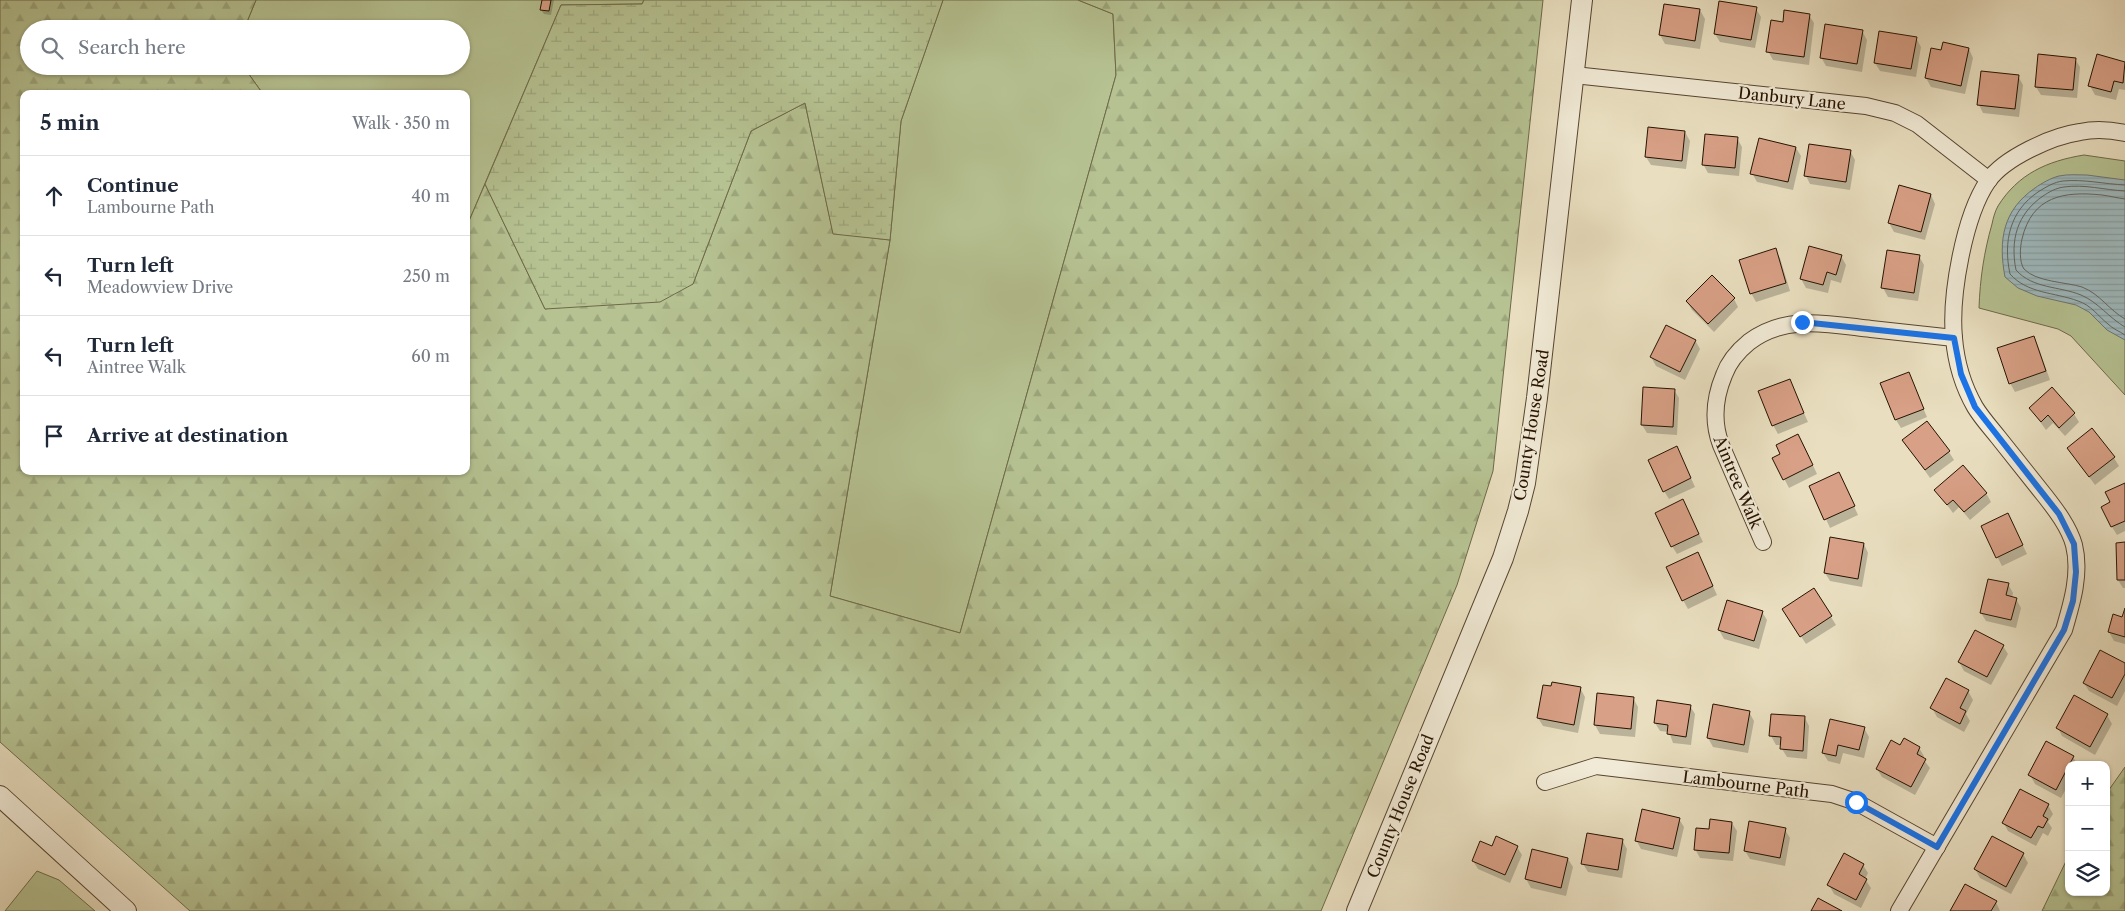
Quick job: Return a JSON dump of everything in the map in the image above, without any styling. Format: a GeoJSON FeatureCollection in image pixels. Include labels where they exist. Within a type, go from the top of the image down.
{"type":"FeatureCollection","features":[{"type":"Feature","properties":{"kind":"street","name":"County House Road"},"geometry":{"type":"LineString","coordinates":[[1357,911],[1503,558],[1518,510],[1530,457],[1538,398],[1582,0]]}},
{"type":"Feature","properties":{"kind":"street","name":"Danbury Lane"},"geometry":{"type":"LineString","coordinates":[[1574,75],[1866,106],[1895,113],[1917,124],[1989,180]]}},
{"type":"Feature","properties":{"kind":"street"},"geometry":{"type":"LineString","coordinates":[[1900,911],[2064,630],[2073,601],[2076,572],[2074,544],[2059,514],[1975,407],[1961,374],[1954,338],[1955,299],[1962,253],[1972,212],[1989,180],[2015,156],[2051,140],[2080,132],[2125,132]]}},
{"type":"Feature","properties":{"kind":"street","name":"Aintree Walk"},"geometry":{"type":"LineString","coordinates":[[1763,542],[1721,445],[1716,432],[1714,417],[1719,386],[1726,369],[1740,350],[1756,337],[1771,330],[1802,322],[1954,338]]}},
{"type":"Feature","properties":{"kind":"street","name":"Lambourne Path"},"geometry":{"type":"LineString","coordinates":[[1545,782],[1596,766],[1832,794],[1856,802],[1937,847]]}},
{"type":"Feature","properties":{"kind":"street"},"geometry":{"type":"LineString","coordinates":[[0,796],[126,911]]}},
{"type":"Feature","properties":{"kind":"green space"},"geometry":{"type":"Polygon","coordinates":[[[0,0],[256,0],[248,20],[20,20],[20,75],[249,75],[260,90],[20,90],[20,475],[470,475],[470,219],[485,184],[545,309],[693,284],[751,131],[805,103],[833,233],[890,240],[830,596],[960,633],[1116,75],[1113,14],[1078,0],[1543,0],[1493,471],[1457,585],[1321,911],[190,911],[0,742],[0,0]]]}},
{"type":"Feature","properties":{"kind":"green space"},"geometry":{"type":"Polygon","coordinates":[[[256,0],[644,0],[642,4],[561,5],[470,219],[470,90],[260,90],[249,75],[470,75],[470,20],[248,20],[256,0]]]}},
{"type":"Feature","properties":{"kind":"green space"},"geometry":{"type":"Polygon","coordinates":[[[644,0],[943,0],[901,121],[890,240],[833,234],[805,103],[751,131],[693,284],[660,302],[545,309],[485,184],[561,5],[642,4],[644,0]]]}},
{"type":"Feature","properties":{"kind":"green space"},"geometry":{"type":"Polygon","coordinates":[[[943,0],[1078,0],[1113,14],[1116,75],[960,633],[830,596],[890,240],[901,121],[943,0]]]}},
{"type":"Feature","properties":{"kind":"green space"},"geometry":{"type":"Polygon","coordinates":[[[2084,155],[2125,161],[2125,395],[2071,336],[2058,329],[1979,308],[1981,276],[1998,206],[2024,177],[2046,165],[2084,155]]]}},
{"type":"Feature","properties":{"kind":"green space"},"geometry":{"type":"Polygon","coordinates":[[[2125,767],[2125,911],[2042,911],[2065,863],[2065,896],[2110,896],[2110,788],[2125,767]]]}},
{"type":"Feature","properties":{"kind":"green space"},"geometry":{"type":"Polygon","coordinates":[[[37,871],[59,880],[95,911],[5,911],[37,871]]]}},
{"type":"Feature","properties":{"kind":"water"},"geometry":{"type":"Polygon","coordinates":[[[2062,175],[2087,175],[2125,180],[2125,340],[2107,330],[2089,312],[2076,305],[2037,296],[2018,288],[2005,277],[2002,251],[2003,238],[2005,227],[2016,206],[2035,188],[2050,179],[2062,175]]]}},
{"type":"Feature","properties":{"kind":"building"},"geometry":{"type":"Polygon","coordinates":[[[542,0],[551,0],[549,11],[540,10],[542,0]]]}},
{"type":"Feature","properties":{"kind":"building"},"geometry":{"type":"Polygon","coordinates":[[[1719,1],[1757,7],[1751,40],[1714,34],[1719,1]]]}},
{"type":"Feature","properties":{"kind":"building"},"geometry":{"type":"Polygon","coordinates":[[[1664,4],[1700,9],[1695,41],[1659,35],[1664,4]]]}},
{"type":"Feature","properties":{"kind":"building"},"geometry":{"type":"Polygon","coordinates":[[[1784,10],[1810,14],[1804,57],[1766,52],[1771,20],[1783,22],[1784,10]]]}},
{"type":"Feature","properties":{"kind":"building"},"geometry":{"type":"Polygon","coordinates":[[[1825,24],[1863,30],[1857,64],[1820,58],[1825,24]]]}},
{"type":"Feature","properties":{"kind":"building"},"geometry":{"type":"Polygon","coordinates":[[[1879,31],[1917,37],[1911,69],[1874,63],[1879,31]]]}},
{"type":"Feature","properties":{"kind":"building"},"geometry":{"type":"Polygon","coordinates":[[[1943,42],[1969,48],[1961,86],[1925,78],[1931,48],[1941,50],[1943,42]]]}},
{"type":"Feature","properties":{"kind":"building"},"geometry":{"type":"Polygon","coordinates":[[[2038,54],[2076,58],[2073,90],[2035,87],[2038,54]]]}},
{"type":"Feature","properties":{"kind":"building"},"geometry":{"type":"Polygon","coordinates":[[[2097,54],[2125,62],[2123,83],[2114,81],[2111,92],[2088,86],[2097,54]]]}},
{"type":"Feature","properties":{"kind":"building"},"geometry":{"type":"Polygon","coordinates":[[[1981,71],[2019,75],[2015,109],[1977,105],[1981,71]]]}},
{"type":"Feature","properties":{"kind":"building"},"geometry":{"type":"Polygon","coordinates":[[[1648,127],[1685,131],[1682,161],[1645,157],[1648,127]]]}},
{"type":"Feature","properties":{"kind":"building"},"geometry":{"type":"Polygon","coordinates":[[[1705,134],[1738,137],[1735,168],[1702,165],[1705,134]]]}},
{"type":"Feature","properties":{"kind":"building"},"geometry":{"type":"Polygon","coordinates":[[[1759,138],[1796,147],[1788,182],[1750,174],[1759,138]]]}},
{"type":"Feature","properties":{"kind":"building"},"geometry":{"type":"Polygon","coordinates":[[[1809,144],[1851,150],[1846,182],[1804,176],[1809,144]]]}},
{"type":"Feature","properties":{"kind":"building"},"geometry":{"type":"Polygon","coordinates":[[[1899,185],[1931,194],[1921,232],[1888,223],[1899,185]]]}},
{"type":"Feature","properties":{"kind":"building"},"geometry":{"type":"Polygon","coordinates":[[[1809,246],[1842,255],[1836,275],[1827,272],[1823,285],[1800,279],[1809,246]]]}},
{"type":"Feature","properties":{"kind":"building"},"geometry":{"type":"Polygon","coordinates":[[[1776,248],[1786,283],[1750,294],[1739,260],[1776,248]]]}},
{"type":"Feature","properties":{"kind":"building"},"geometry":{"type":"Polygon","coordinates":[[[1887,250],[1920,255],[1914,293],[1881,288],[1887,250]]]}},
{"type":"Feature","properties":{"kind":"building"},"geometry":{"type":"Polygon","coordinates":[[[1712,275],[1735,298],[1708,324],[1686,301],[1712,275]]]}},
{"type":"Feature","properties":{"kind":"building"},"geometry":{"type":"Polygon","coordinates":[[[1666,325],[1696,340],[1680,372],[1650,357],[1666,325]]]}},
{"type":"Feature","properties":{"kind":"building"},"geometry":{"type":"Polygon","coordinates":[[[2034,336],[2046,371],[2009,384],[1997,348],[2034,336]]]}},
{"type":"Feature","properties":{"kind":"building"},"geometry":{"type":"Polygon","coordinates":[[[1909,372],[1924,409],[1895,420],[1880,383],[1909,372]]]}},
{"type":"Feature","properties":{"kind":"building"},"geometry":{"type":"Polygon","coordinates":[[[1790,379],[1804,413],[1772,426],[1758,391],[1790,379]]]}},
{"type":"Feature","properties":{"kind":"building"},"geometry":{"type":"Polygon","coordinates":[[[1643,387],[1675,389],[1673,427],[1641,425],[1643,387]]]}},
{"type":"Feature","properties":{"kind":"building"},"geometry":{"type":"Polygon","coordinates":[[[2052,387],[2075,413],[2059,428],[2048,415],[2041,422],[2029,408],[2052,387]]]}},
{"type":"Feature","properties":{"kind":"building"},"geometry":{"type":"Polygon","coordinates":[[[1927,421],[1950,451],[1925,470],[1902,440],[1927,421]]]}},
{"type":"Feature","properties":{"kind":"building"},"geometry":{"type":"Polygon","coordinates":[[[2092,428],[2115,457],[2089,477],[2067,448],[2092,428]]]}},
{"type":"Feature","properties":{"kind":"building"},"geometry":{"type":"Polygon","coordinates":[[[1798,434],[1813,465],[1783,480],[1772,458],[1780,454],[1776,445],[1798,434]]]}},
{"type":"Feature","properties":{"kind":"building"},"geometry":{"type":"Polygon","coordinates":[[[1677,446],[1691,478],[1663,492],[1648,460],[1677,446]]]}},
{"type":"Feature","properties":{"kind":"building"},"geometry":{"type":"Polygon","coordinates":[[[1963,465],[1987,493],[1964,512],[1953,500],[1947,505],[1934,490],[1963,465]]]}},
{"type":"Feature","properties":{"kind":"building"},"geometry":{"type":"Polygon","coordinates":[[[1839,472],[1855,506],[1824,520],[1809,486],[1839,472]]]}},
{"type":"Feature","properties":{"kind":"building"},"geometry":{"type":"Polygon","coordinates":[[[2125,483],[2125,521],[2111,527],[2101,507],[2110,502],[2105,492],[2125,483]]]}},
{"type":"Feature","properties":{"kind":"building"},"geometry":{"type":"Polygon","coordinates":[[[1683,499],[1699,534],[1671,547],[1655,513],[1683,499]]]}},
{"type":"Feature","properties":{"kind":"building"},"geometry":{"type":"Polygon","coordinates":[[[2008,513],[2023,545],[1996,558],[1981,526],[2008,513]]]}},
{"type":"Feature","properties":{"kind":"building"},"geometry":{"type":"Polygon","coordinates":[[[1830,537],[1864,543],[1858,579],[1824,573],[1830,537]]]}},
{"type":"Feature","properties":{"kind":"building"},"geometry":{"type":"Polygon","coordinates":[[[2125,542],[2125,580],[2117,580],[2116,543],[2125,542]]]}},
{"type":"Feature","properties":{"kind":"building"},"geometry":{"type":"Polygon","coordinates":[[[1698,552],[1713,586],[1682,601],[1666,567],[1698,552]]]}},
{"type":"Feature","properties":{"kind":"building"},"geometry":{"type":"Polygon","coordinates":[[[1988,579],[2009,583],[2006,595],[2017,598],[2011,620],[1980,613],[1988,579]]]}},
{"type":"Feature","properties":{"kind":"building"},"geometry":{"type":"Polygon","coordinates":[[[1814,588],[1832,616],[1800,637],[1782,609],[1814,588]]]}},
{"type":"Feature","properties":{"kind":"building"},"geometry":{"type":"Polygon","coordinates":[[[1727,600],[1763,611],[1754,641],[1718,630],[1727,600]]]}},
{"type":"Feature","properties":{"kind":"building"},"geometry":{"type":"Polygon","coordinates":[[[2125,608],[2125,637],[2108,632],[2113,614],[2122,617],[2125,608]]]}},
{"type":"Feature","properties":{"kind":"building"},"geometry":{"type":"Polygon","coordinates":[[[1975,630],[2004,645],[1987,677],[1958,662],[1975,630]]]}},
{"type":"Feature","properties":{"kind":"building"},"geometry":{"type":"Polygon","coordinates":[[[2100,650],[2125,663],[2125,674],[2112,698],[2083,683],[2100,650]]]}},
{"type":"Feature","properties":{"kind":"building"},"geometry":{"type":"Polygon","coordinates":[[[1946,678],[1969,690],[1960,708],[1966,711],[1960,724],[1930,708],[1946,678]]]}},
{"type":"Feature","properties":{"kind":"building"},"geometry":{"type":"Polygon","coordinates":[[[1552,682],[1581,687],[1574,725],[1537,718],[1543,685],[1551,686],[1552,682]]]}},
{"type":"Feature","properties":{"kind":"building"},"geometry":{"type":"Polygon","coordinates":[[[1597,693],[1634,697],[1631,729],[1594,725],[1597,693]]]}},
{"type":"Feature","properties":{"kind":"building"},"geometry":{"type":"Polygon","coordinates":[[[2074,695],[2108,714],[2090,747],[2056,728],[2074,695]]]}},
{"type":"Feature","properties":{"kind":"building"},"geometry":{"type":"Polygon","coordinates":[[[1657,700],[1691,705],[1686,737],[1667,734],[1668,725],[1654,723],[1657,700]]]}},
{"type":"Feature","properties":{"kind":"building"},"geometry":{"type":"Polygon","coordinates":[[[1713,704],[1750,711],[1744,745],[1707,738],[1713,704]]]}},
{"type":"Feature","properties":{"kind":"building"},"geometry":{"type":"Polygon","coordinates":[[[1771,714],[1805,716],[1803,751],[1780,749],[1781,737],[1769,736],[1771,714]]]}},
{"type":"Feature","properties":{"kind":"building"},"geometry":{"type":"Polygon","coordinates":[[[1830,719],[1865,727],[1859,750],[1838,745],[1836,756],[1822,753],[1830,719]]]}},
{"type":"Feature","properties":{"kind":"building"},"geometry":{"type":"Polygon","coordinates":[[[1904,738],[1920,747],[1917,754],[1926,759],[1911,787],[1876,769],[1891,740],[1900,745],[1904,738]]]}},
{"type":"Feature","properties":{"kind":"building"},"geometry":{"type":"Polygon","coordinates":[[[2046,741],[2074,756],[2071,761],[2065,761],[2065,773],[2056,790],[2028,775],[2046,741]]]}},
{"type":"Feature","properties":{"kind":"building"},"geometry":{"type":"Polygon","coordinates":[[[2020,789],[2049,804],[2043,816],[2048,819],[2043,828],[2038,826],[2031,838],[2002,823],[2020,789]]]}},
{"type":"Feature","properties":{"kind":"building"},"geometry":{"type":"Polygon","coordinates":[[[1642,809],[1680,818],[1673,849],[1635,841],[1642,809]]]}},
{"type":"Feature","properties":{"kind":"building"},"geometry":{"type":"Polygon","coordinates":[[[1710,819],[1732,822],[1729,853],[1694,850],[1696,828],[1709,829],[1710,819]]]}},
{"type":"Feature","properties":{"kind":"building"},"geometry":{"type":"Polygon","coordinates":[[[1749,821],[1786,828],[1780,858],[1744,851],[1749,821]]]}},
{"type":"Feature","properties":{"kind":"building"},"geometry":{"type":"Polygon","coordinates":[[[1587,833],[1623,839],[1618,870],[1581,864],[1587,833]]]}},
{"type":"Feature","properties":{"kind":"building"},"geometry":{"type":"Polygon","coordinates":[[[1496,836],[1518,846],[1505,875],[1472,861],[1480,841],[1492,846],[1496,836]]]}},
{"type":"Feature","properties":{"kind":"building"},"geometry":{"type":"Polygon","coordinates":[[[1992,836],[2024,853],[2006,887],[1974,869],[1992,836]]]}},
{"type":"Feature","properties":{"kind":"building"},"geometry":{"type":"Polygon","coordinates":[[[1532,849],[1568,858],[1561,888],[1525,879],[1532,849]]]}},
{"type":"Feature","properties":{"kind":"building"},"geometry":{"type":"Polygon","coordinates":[[[1844,853],[1864,864],[1859,874],[1867,879],[1856,900],[1827,885],[1844,853]]]}},
{"type":"Feature","properties":{"kind":"building"},"geometry":{"type":"Polygon","coordinates":[[[1965,884],[1997,901],[1991,911],[1950,911],[1965,884]]]}},
{"type":"Feature","properties":{"kind":"building"},"geometry":{"type":"Polygon","coordinates":[[[1818,898],[1842,911],[1811,911],[1818,898]]]}},
{"type":"Feature","properties":{"kind":"route"},"geometry":{"type":"LineString","coordinates":[[1802,322],[1954,338],[1961,374],[1975,407],[2059,514],[2074,544],[2076,572],[2073,601],[2064,630],[1937,847],[1856,802]]}}]}
